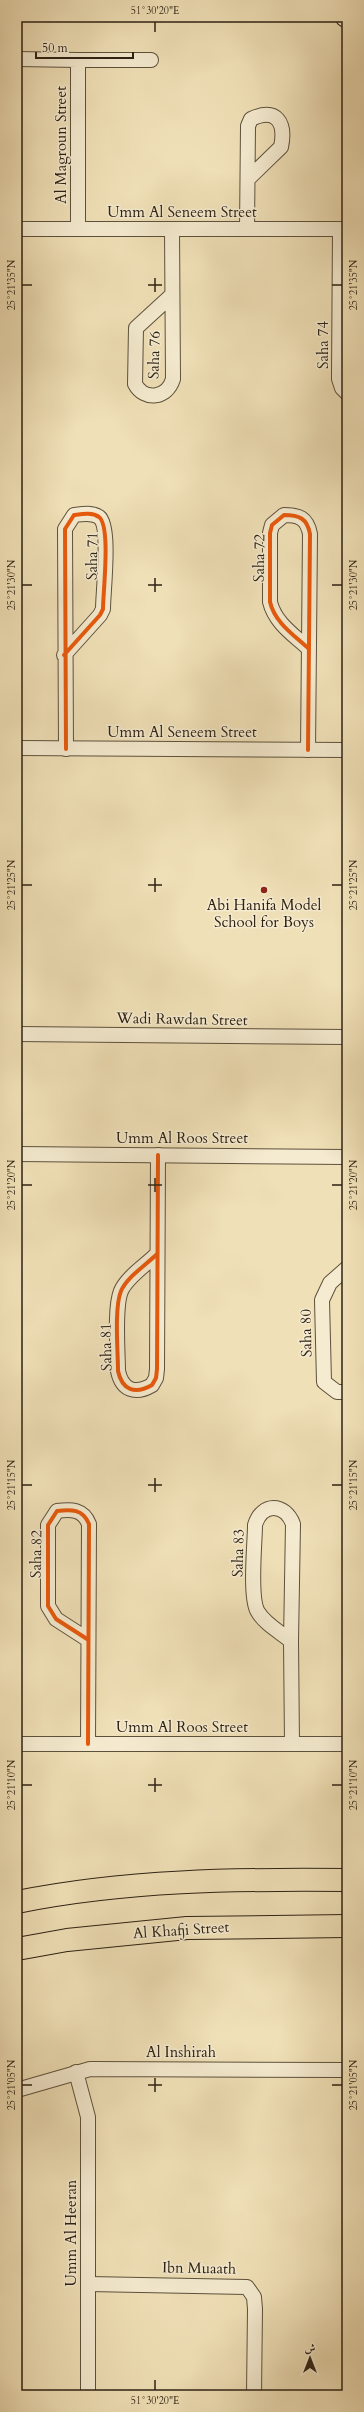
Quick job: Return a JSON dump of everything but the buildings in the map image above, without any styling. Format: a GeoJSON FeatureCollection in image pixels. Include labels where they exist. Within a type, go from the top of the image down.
{"type":"FeatureCollection","features":[{"type":"Feature","properties":{"kind":"highway"},"geometry":{"type":"LineString","coordinates":[[17,1902],[92,1890],[182,1882],[347,1880]]}},
{"type":"Feature","properties":{"kind":"highway","name":"Al Khafji Street"},"geometry":{"type":"LineString","coordinates":[[17,1949],[82,1938],[187,1928],[347,1926]]}},
{"type":"Feature","properties":{"kind":"street"},"geometry":{"type":"LineString","coordinates":[[17,59],[151,60]]}},
{"type":"Feature","properties":{"kind":"street","name":"Al Magroun Street"},"geometry":{"type":"LineString","coordinates":[[78,60],[78,229]]}},
{"type":"Feature","properties":{"kind":"street"},"geometry":{"type":"LineString","coordinates":[[247,229],[248,179]]}},
{"type":"Feature","properties":{"kind":"street","name":"Umm Al Seneem Street"},"geometry":{"type":"LineString","coordinates":[[17,229],[344,229]]}},
{"type":"Feature","properties":{"kind":"street","name":"Saha 76"},"geometry":{"type":"LineString","coordinates":[[172,229],[173,380],[168,390],[162,394],[146,395],[139,391],[135,384],[136,328],[172,295]]}},
{"type":"Feature","properties":{"kind":"street","name":"Saha 74"},"geometry":{"type":"LineString","coordinates":[[344,229],[343,298],[339,379],[342,388],[347,393]]}},
{"type":"Feature","properties":{"kind":"street","name":"Saha 71"},"geometry":{"type":"LineString","coordinates":[[64,655],[95,621],[103,609],[105,530],[100,518],[94,514],[74,515],[65,529],[64,655],[66,749]]}},
{"type":"Feature","properties":{"kind":"street","name":"Saha 72"},"geometry":{"type":"LineString","coordinates":[[308,750],[309,649],[308,525],[297,515],[284,515],[275,522],[270,533],[270,602],[272,612],[278,620],[309,649]]}},
{"type":"Feature","properties":{"kind":"street","name":"Umm Al Seneem Street"},"geometry":{"type":"LineString","coordinates":[[17,748],[347,750]]}},
{"type":"Feature","properties":{"kind":"street","name":"Wadi Rawdan Street"},"geometry":{"type":"LineString","coordinates":[[17,1034],[347,1037]]}},
{"type":"Feature","properties":{"kind":"street","name":"Umm Al Roos Street"},"geometry":{"type":"LineString","coordinates":[[17,1154],[347,1157]]}},
{"type":"Feature","properties":{"kind":"street","name":"Saha 81"},"geometry":{"type":"LineString","coordinates":[[157,1254],[127,1282],[121,1291],[118,1302],[118,1371],[120,1381],[126,1388],[136,1390],[152,1385],[156,1378],[158,1155]]}},
{"type":"Feature","properties":{"kind":"street","name":"Saha 80"},"geometry":{"type":"LineString","coordinates":[[347,1268],[330,1283],[322,1300],[324,1382],[337,1392],[347,1392]]}},
{"type":"Feature","properties":{"kind":"street","name":"Saha 83"},"geometry":{"type":"LineString","coordinates":[[291,1640],[266,1622],[257,1612],[254,1598],[255,1525],[258,1516],[264,1510],[273,1508],[281,1509],[287,1514],[294,1524],[291,1640],[292,1744]]}},
{"type":"Feature","properties":{"kind":"street","name":"Saha 82"},"geometry":{"type":"LineString","coordinates":[[87,1639],[56,1619],[48,1606],[48,1525],[57,1511],[74,1510],[81,1513],[89,1524],[87,1639],[88,1744]]}},
{"type":"Feature","properties":{"kind":"street","name":"Umm Al Roos Street"},"geometry":{"type":"LineString","coordinates":[[17,1744],[347,1744]]}},
{"type":"Feature","properties":{"kind":"street","name":"Al Inshirah"},"geometry":{"type":"LineString","coordinates":[[17,2090],[76,2072],[105,2069],[347,2070]]}},
{"type":"Feature","properties":{"kind":"street","name":"Umm Al Heeran"},"geometry":{"type":"LineString","coordinates":[[76,2072],[88,2117],[88,2395]]}},
{"type":"Feature","properties":{"kind":"street","name":"Ibn Muaath"},"geometry":{"type":"LineString","coordinates":[[88,2284],[247,2287],[254,2297],[255,2309],[254,2395]]}},
{"type":"Feature","properties":{"kind":"cycle path"},"geometry":{"type":"LineString","coordinates":[[64,655],[100,615],[103,609],[106,560],[105,533],[103,523],[99,517],[93,514],[74,515],[65,529],[66,749]]}},
{"type":"Feature","properties":{"kind":"cycle path"},"geometry":{"type":"LineString","coordinates":[[308,750],[309,696],[310,534],[307,524],[302,518],[284,515],[272,525],[270,533],[270,602],[276,616],[291,634],[309,649]]}},
{"type":"Feature","properties":{"kind":"cycle path"},"geometry":{"type":"LineString","coordinates":[[157,1254],[128,1281],[121,1291],[119,1299],[117,1319],[118,1371],[123,1383],[130,1389],[135,1390],[140,1390],[152,1385],[156,1378],[157,1369],[158,1155]]}},
{"type":"Feature","properties":{"kind":"cycle path"},"geometry":{"type":"LineString","coordinates":[[87,1639],[56,1619],[48,1606],[48,1525],[57,1511],[76,1511],[83,1515],[89,1524],[88,1744]]}},
{"type":"Feature","properties":{"kind":"place","name":"Abi Hanifa Model School for Boys"},"geometry":{"type":"Point","coordinates":[264,890]}}]}
